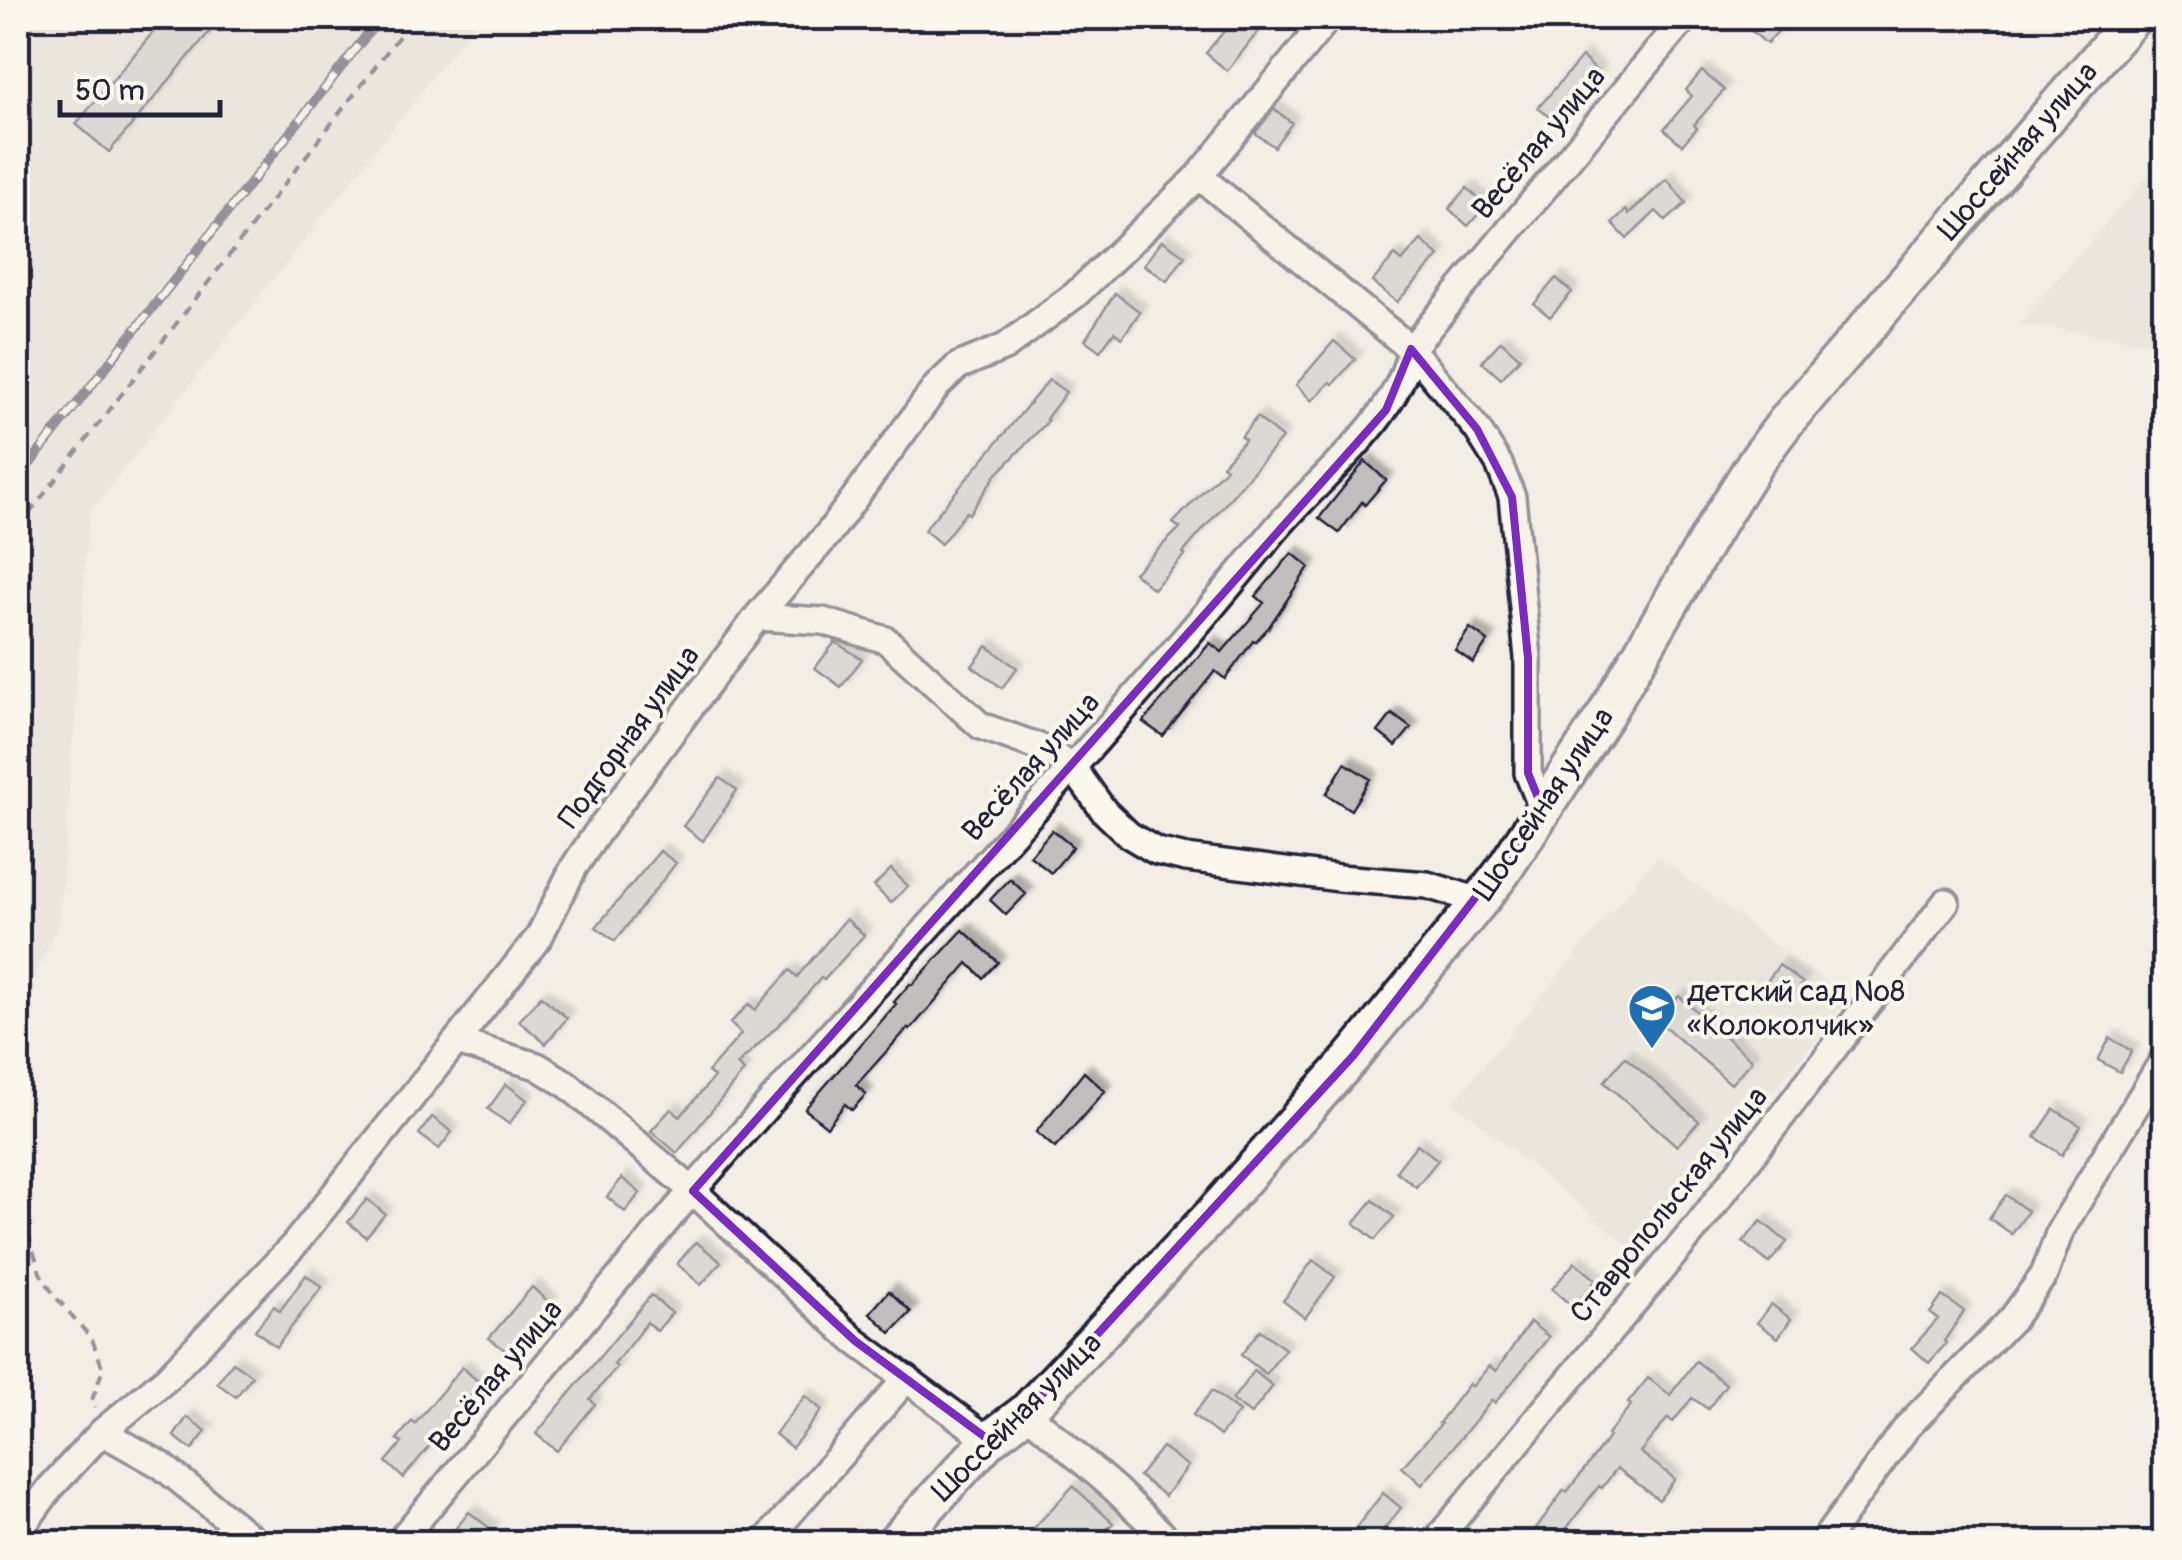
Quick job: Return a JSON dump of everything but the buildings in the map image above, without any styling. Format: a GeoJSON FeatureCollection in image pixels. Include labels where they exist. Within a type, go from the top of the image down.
{"type":"FeatureCollection","features":[{"type":"Feature","properties":{"kind":"main road","name":"Шоссейная улица"},"geometry":{"type":"LineString","coordinates":[[895,1542],[989,1440],[1026,1412],[1211,1216],[1353,1056],[1480,901],[1606,715],[1755,463],[1788,419],[2133,18]]}},
{"type":"Feature","properties":{"kind":"street","name":"Подгорная улица"},"geometry":{"type":"LineString","coordinates":[[18,1532],[50,1488],[102,1432],[166,1379],[294,1245],[457,1042],[539,937],[574,868],[598,833],[758,617],[828,534],[937,386],[958,366],[1005,347],[1076,296],[1198,176],[1328,18]]}},
{"type":"Feature","properties":{"kind":"street","name":"Весёлая улица"},"geometry":{"type":"LineString","coordinates":[[400,1542],[693,1191],[1074,769],[1172,657],[1286,516],[1386,410],[1406,373],[1411,349],[1685,18]]}},
{"type":"Feature","properties":{"kind":"street"},"geometry":{"type":"LineString","coordinates":[[1198,176],[1411,349],[1477,429],[1499,464],[1512,497],[1528,658],[1528,773],[1543,810]]}},
{"type":"Feature","properties":{"kind":"street"},"geometry":{"type":"LineString","coordinates":[[758,617],[824,621],[886,640],[981,726],[1045,749],[1074,769],[1104,811],[1156,851],[1339,878],[1426,884],[1480,901]]}},
{"type":"Feature","properties":{"kind":"street","name":"Ставропольская улица"},"geometry":{"type":"LineString","coordinates":[[1434,1542],[1700,1224],[1946,902]]}},
{"type":"Feature","properties":{"kind":"street"},"geometry":{"type":"LineString","coordinates":[[457,1042],[537,1066],[568,1084],[693,1191],[855,1341],[989,1440]]}},
{"type":"Feature","properties":{"kind":"street"},"geometry":{"type":"LineString","coordinates":[[1822,1542],[1907,1427],[2012,1319],[2044,1275],[2060,1232],[2164,1059]]}},
{"type":"Feature","properties":{"kind":"street"},"geometry":{"type":"LineString","coordinates":[[765,1542],[907,1378]]}},
{"type":"Feature","properties":{"kind":"street"},"geometry":{"type":"LineString","coordinates":[[1026,1412],[1170,1542]]}},
{"type":"Feature","properties":{"kind":"street"},"geometry":{"type":"LineString","coordinates":[[102,1432],[161,1466],[256,1542]]}},
{"type":"Feature","properties":{"kind":"path"},"geometry":{"type":"LineString","coordinates":[[18,528],[412,18]]}},
{"type":"Feature","properties":{"kind":"path"},"geometry":{"type":"LineString","coordinates":[[18,1199],[40,1273],[92,1339],[104,1369],[92,1400],[102,1432]]}},
{"type":"Feature","properties":{"kind":"highlighted area"},"geometry":{"type":"Polygon","coordinates":[[[1411,349],[1477,429],[1512,497],[1528,658],[1528,773],[1543,810],[1353,1056],[1026,1412],[989,1440],[855,1341],[693,1191],[1386,410],[1411,349]]]}},
{"type":"Feature","properties":{"kind":"shaded area"},"geometry":{"type":"Polygon","coordinates":[[[18,18],[480,18],[89,513],[60,920],[18,1013],[18,18]]]}},
{"type":"Feature","properties":{"kind":"shaded area"},"geometry":{"type":"Polygon","coordinates":[[[2164,157],[2164,345],[2018,324],[2164,157]]]}},
{"type":"Feature","properties":{"kind":"shaded area","name":"детский сад №8 «Колоколчик»"},"geometry":{"type":"Polygon","coordinates":[[[1657,856],[1849,999],[1640,1256],[1454,1102],[1657,856]]]}},
{"type":"Feature","properties":{"kind":"railway"},"geometry":{"type":"LineString","coordinates":[[18,479],[380,18]]}},
{"type":"Feature","properties":{"kind":"place","name":"детский сад №8 «Колоколчик»"},"geometry":{"type":"Point","coordinates":[1652,1050]}}]}
